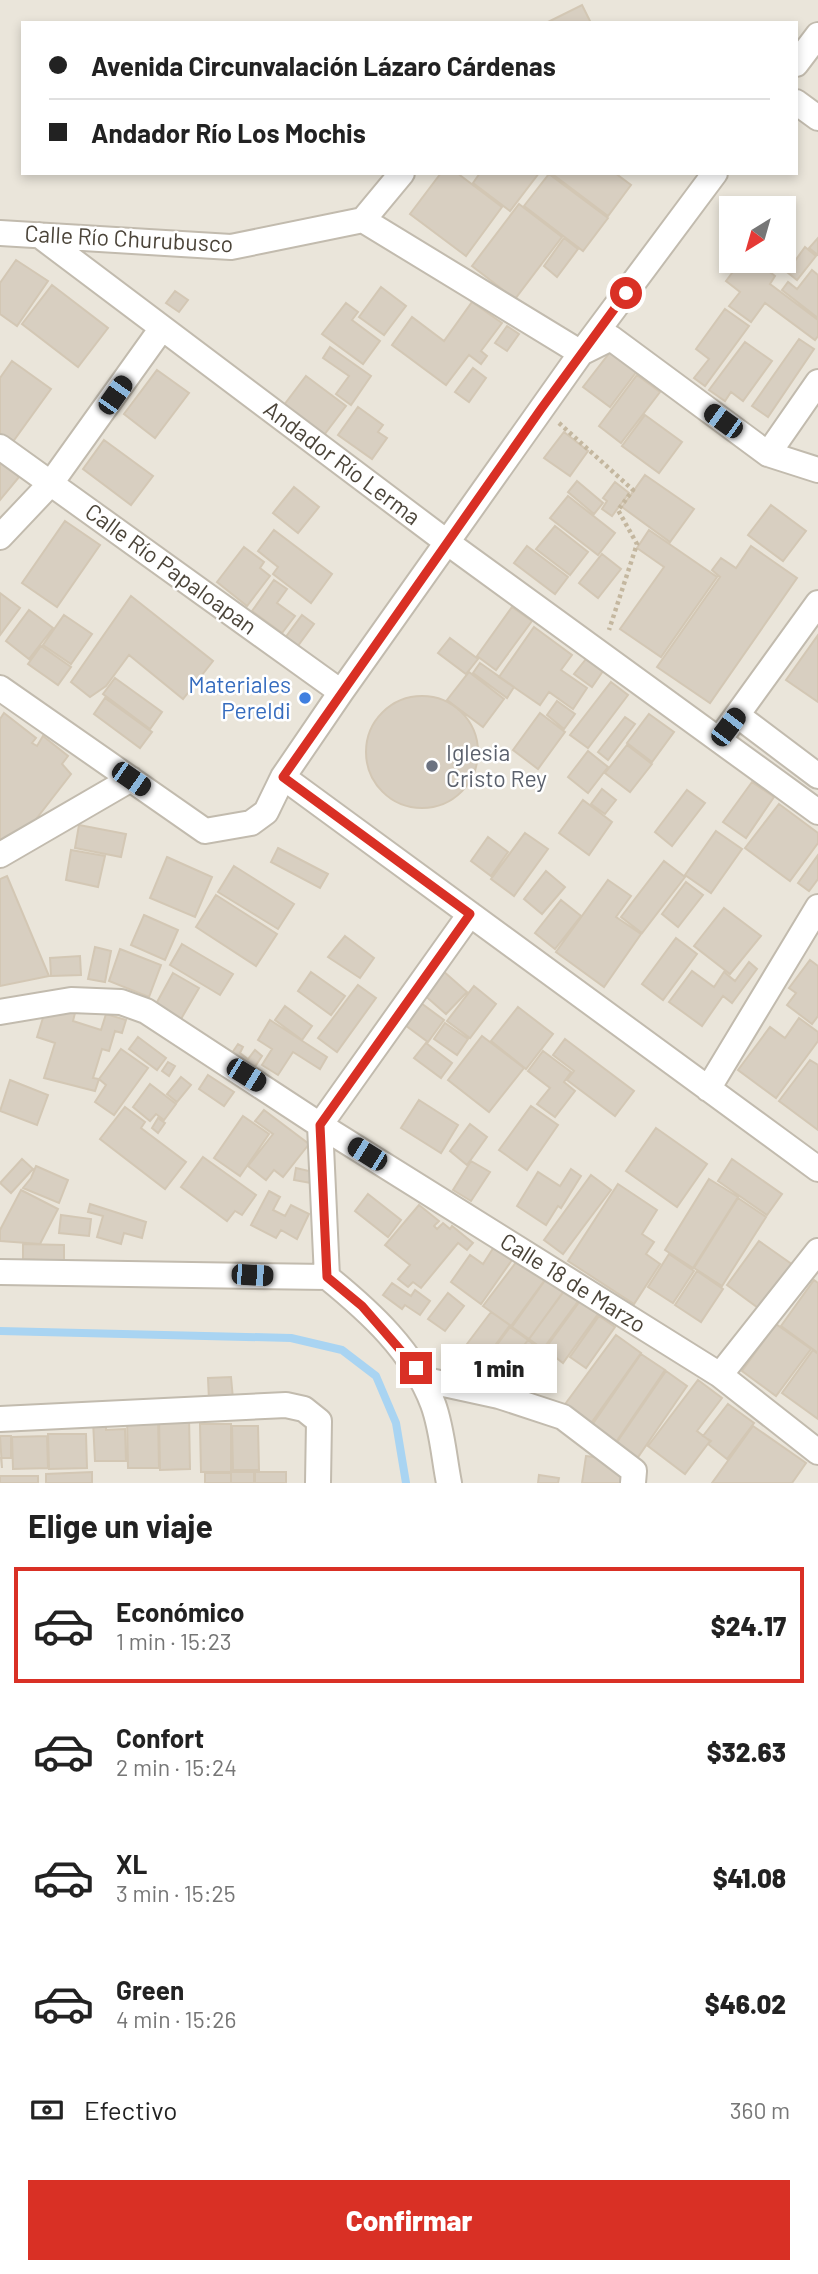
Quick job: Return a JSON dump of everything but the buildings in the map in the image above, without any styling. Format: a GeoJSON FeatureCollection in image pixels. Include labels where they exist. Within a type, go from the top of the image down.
{"type":"FeatureCollection","features":[{"type":"Feature","properties":{"kind":"street"},"geometry":{"type":"LineString","coordinates":[[798,61],[818,35]]}},
{"type":"Feature","properties":{"kind":"street"},"geometry":{"type":"LineString","coordinates":[[798,103],[818,118]]}},
{"type":"Feature","properties":{"kind":"street"},"geometry":{"type":"LineString","coordinates":[[400,175],[363,220],[581,354]]}},
{"type":"Feature","properties":{"kind":"street"},"geometry":{"type":"LineString","coordinates":[[0,688],[205,831],[251,823],[266,812],[283,777],[341,692],[541,409],[714,175]]}},
{"type":"Feature","properties":{"kind":"street","name":"Calle Río Churubusco"},"geometry":{"type":"LineString","coordinates":[[0,233],[231,247],[363,220]]}},
{"type":"Feature","properties":{"kind":"street","name":"Andador Río Lerma"},"geometry":{"type":"LineString","coordinates":[[39,235],[448,543],[818,812]]}},
{"type":"Feature","properties":{"kind":"street"},"geometry":{"type":"LineString","coordinates":[[0,537],[51,483],[162,328]]}},
{"type":"Feature","properties":{"kind":"street"},"geometry":{"type":"LineString","coordinates":[[581,354],[611,338],[768,454],[818,470]]}},
{"type":"Feature","properties":{"kind":"street"},"geometry":{"type":"LineString","coordinates":[[768,454],[818,382]]}},
{"type":"Feature","properties":{"kind":"street","name":"Calle Río Papaloapan"},"geometry":{"type":"LineString","coordinates":[[0,447],[341,692]]}},
{"type":"Feature","properties":{"kind":"street"},"geometry":{"type":"LineString","coordinates":[[719,740],[818,603]]}},
{"type":"Feature","properties":{"kind":"street"},"geometry":{"type":"LineString","coordinates":[[737,715],[818,776]]}},
{"type":"Feature","properties":{"kind":"street"},"geometry":{"type":"LineString","coordinates":[[283,777],[818,1169]]}},
{"type":"Feature","properties":{"kind":"street"},"geometry":{"type":"LineString","coordinates":[[0,855],[131,779]]}},
{"type":"Feature","properties":{"kind":"street"},"geometry":{"type":"LineString","coordinates":[[708,1089],[818,907]]}},
{"type":"Feature","properties":{"kind":"street"},"geometry":{"type":"LineString","coordinates":[[327,1277],[320,1125],[470,914]]}},
{"type":"Feature","properties":{"kind":"street","name":"Calle 18 de Marzo"},"geometry":{"type":"LineString","coordinates":[[0,1012],[71,1000],[121,1002],[146,1011],[320,1125],[720,1375],[818,1452]]}},
{"type":"Feature","properties":{"kind":"street"},"geometry":{"type":"LineString","coordinates":[[720,1375],[818,1251]]}},
{"type":"Feature","properties":{"kind":"street"},"geometry":{"type":"LineString","coordinates":[[0,1272],[327,1277],[362,1306],[416,1368],[433,1406],[449,1483]]}},
{"type":"Feature","properties":{"kind":"street"},"geometry":{"type":"LineString","coordinates":[[421,1379],[499,1396],[563,1417],[634,1477]]}},
{"type":"Feature","properties":{"kind":"street"},"geometry":{"type":"LineString","coordinates":[[0,1419],[286,1405],[304,1409],[319,1421],[318,1483]]}},
{"type":"Feature","properties":{"kind":"path"},"geometry":{"type":"LineString","coordinates":[[541,409],[633,490],[618,510],[637,544],[601,654]]}},
{"type":"Feature","properties":{"kind":"shaded area"},"geometry":{"type":"Polygon","coordinates":[[[0,0],[818,0],[818,1483],[0,1483],[0,0]]]}},
{"type":"Feature","properties":{"kind":"waterway"},"geometry":{"type":"LineString","coordinates":[[0,1331],[291,1338],[342,1350],[376,1376],[396,1423],[406,1483]]}},
{"type":"Feature","properties":{"kind":"place","name":"Materiales Pereldi"},"geometry":{"type":"Point","coordinates":[305,698]}},
{"type":"Feature","properties":{"kind":"place","name":"Iglesia Cristo Rey"},"geometry":{"type":"Point","coordinates":[432,766]}},
{"type":"Feature","properties":{"kind":"route"},"geometry":{"type":"LineString","coordinates":[[416,1368],[362,1306],[327,1277],[320,1125],[470,914],[283,777],[541,409],[626,293]]}}]}
